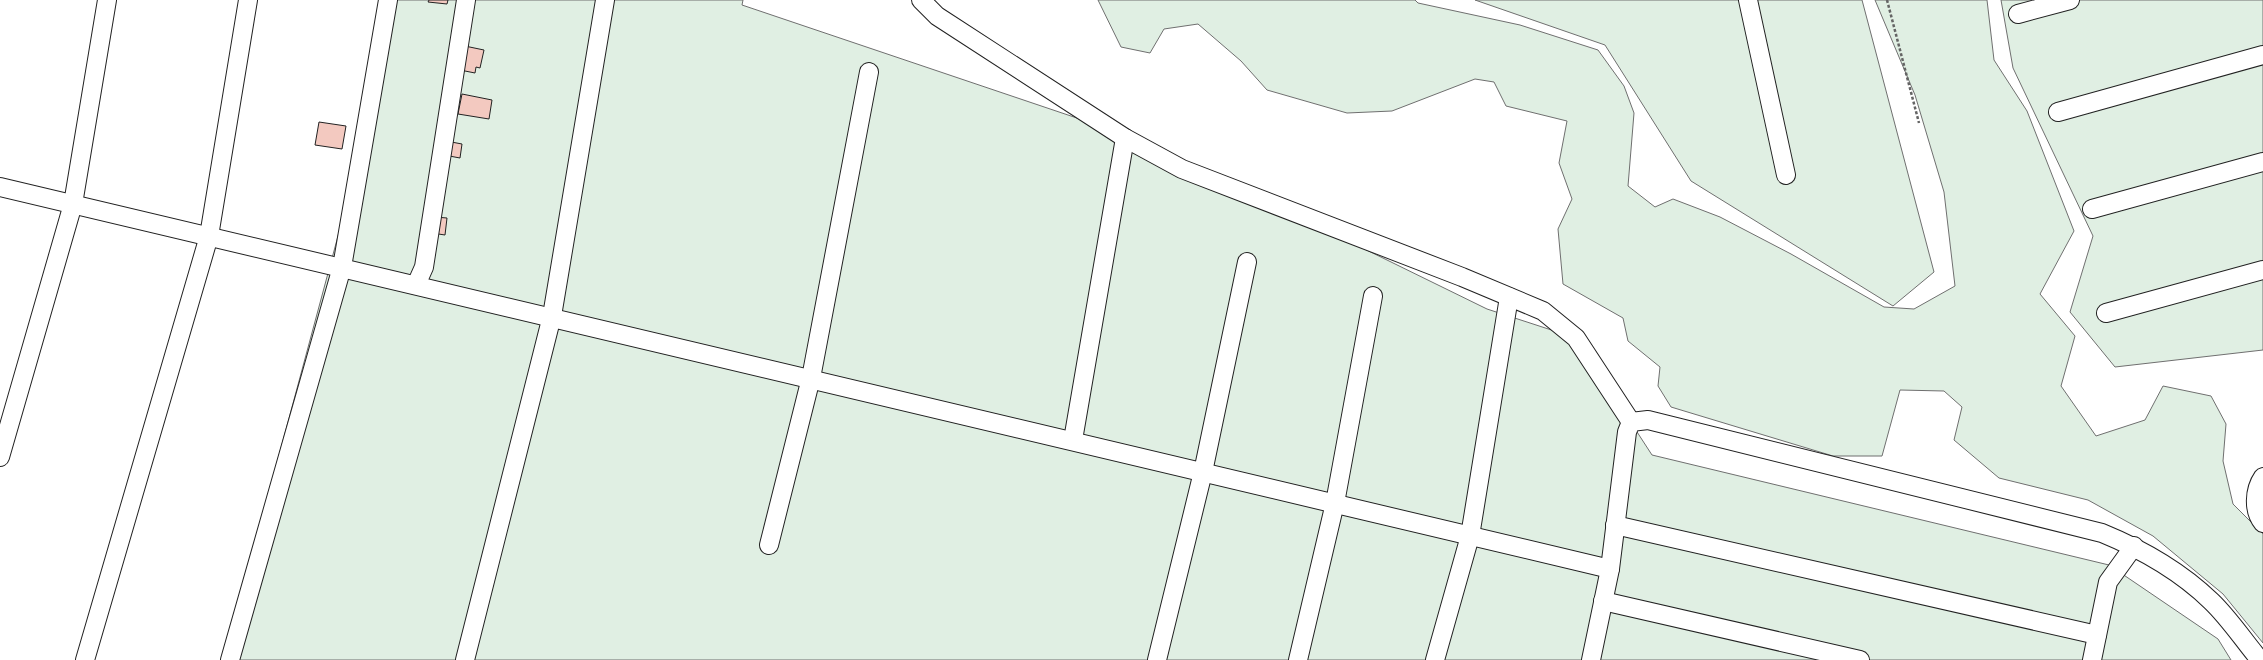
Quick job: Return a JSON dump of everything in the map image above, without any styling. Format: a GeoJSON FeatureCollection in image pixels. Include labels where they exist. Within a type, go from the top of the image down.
{"type":"FeatureCollection","features":[{"type":"Feature","properties":{"kind":"street"},"geometry":{"type":"LineString","coordinates":[[0,457],[73,204],[107,0]]}},
{"type":"Feature","properties":{"kind":"street"},"geometry":{"type":"LineString","coordinates":[[85,660],[209,236],[248,0]]}},
{"type":"Feature","properties":{"kind":"street"},"geometry":{"type":"LineString","coordinates":[[230,660],[342,268],[388,0]]}},
{"type":"Feature","properties":{"kind":"street"},"geometry":{"type":"LineString","coordinates":[[416,285],[424,268],[466,0]]}},
{"type":"Feature","properties":{"kind":"street"},"geometry":{"type":"LineString","coordinates":[[465,660],[552,316],[605,0]]}},
{"type":"Feature","properties":{"kind":"street"},"geometry":{"type":"LineString","coordinates":[[921,0],[937,16],[1125,138],[1182,169],[1543,311],[1576,338],[1631,422]]}},
{"type":"Feature","properties":{"kind":"street"},"geometry":{"type":"LineString","coordinates":[[1748,0],[1786,175]]}},
{"type":"Feature","properties":{"kind":"street"},"geometry":{"type":"LineString","coordinates":[[2018,14],[2070,0]]}},
{"type":"Feature","properties":{"kind":"street"},"geometry":{"type":"LineString","coordinates":[[2058,112],[2263,55]]}},
{"type":"Feature","properties":{"kind":"street"},"geometry":{"type":"LineString","coordinates":[[770,545],[811,378],[869,72]]}},
{"type":"Feature","properties":{"kind":"street"},"geometry":{"type":"LineString","coordinates":[[1073,440],[1125,138]]}},
{"type":"Feature","properties":{"kind":"street"},"geometry":{"type":"LineString","coordinates":[[2092,209],[2263,162]]}},
{"type":"Feature","properties":{"kind":"street"},"geometry":{"type":"LineString","coordinates":[[0,187],[552,316],[1610,569]]}},
{"type":"Feature","properties":{"kind":"street"},"geometry":{"type":"LineString","coordinates":[[1157,660],[1203,472],[1246,262]]}},
{"type":"Feature","properties":{"kind":"street"},"geometry":{"type":"LineString","coordinates":[[2106,313],[2263,270]]}},
{"type":"Feature","properties":{"kind":"street"},"geometry":{"type":"LineString","coordinates":[[1298,660],[1335,503],[1373,296]]}},
{"type":"Feature","properties":{"kind":"street"},"geometry":{"type":"LineString","coordinates":[[1435,660],[1470,536],[1510,297]]}},
{"type":"Feature","properties":{"kind":"street"},"geometry":{"type":"LineString","coordinates":[[1631,422],[1648,420],[2102,533],[2134,546],[2170,568],[2211,601],[2260,660]]}},
{"type":"Feature","properties":{"kind":"street"},"geometry":{"type":"LineString","coordinates":[[1591,660],[1610,569],[1627,432],[1631,422]]}},
{"type":"Feature","properties":{"kind":"street"},"geometry":{"type":"LineString","coordinates":[[2263,477],[2256,487],[2258,516],[2263,523]]}},
{"type":"Feature","properties":{"kind":"street"},"geometry":{"type":"LineString","coordinates":[[1615,525],[2097,635]]}},
{"type":"Feature","properties":{"kind":"street"},"geometry":{"type":"LineString","coordinates":[[2092,660],[2108,582],[2134,546]]}},
{"type":"Feature","properties":{"kind":"street"},"geometry":{"type":"LineString","coordinates":[[1603,601],[1860,660]]}},
{"type":"Feature","properties":{"kind":"path"},"geometry":{"type":"LineString","coordinates":[[1887,0],[1919,123]]}},
{"type":"Feature","properties":{"kind":"green space"},"geometry":{"type":"Polygon","coordinates":[[[388,0],[743,0],[742,5],[1142,140],[1487,309],[1576,338],[1652,455],[2109,565],[2218,639],[2231,660],[224,660],[363,143],[388,0]]]}},
{"type":"Feature","properties":{"kind":"green space"},"geometry":{"type":"Polygon","coordinates":[[[1098,0],[1415,0],[1418,3],[1520,25],[1598,50],[1624,86],[1634,113],[1628,186],[1655,207],[1673,199],[1720,217],[1791,254],[1884,307],[1914,309],[1955,286],[1944,192],[1915,95],[1875,0],[1987,0],[1994,60],[2027,111],[2074,231],[2040,294],[2075,336],[2061,386],[2096,436],[2145,420],[2163,386],[2211,396],[2226,424],[2223,461],[2233,504],[2263,534],[2263,643],[2223,594],[2153,536],[2088,500],[1999,478],[1954,440],[1962,407],[1944,391],[1900,390],[1882,456],[1833,456],[1671,407],[1658,386],[1660,367],[1628,341],[1623,318],[1563,284],[1558,229],[1572,199],[1559,163],[1567,121],[1506,106],[1494,82],[1475,79],[1392,111],[1347,113],[1267,90],[1241,61],[1198,24],[1164,29],[1150,53],[1121,47],[1098,0]]]}},
{"type":"Feature","properties":{"kind":"green space"},"geometry":{"type":"Polygon","coordinates":[[[1475,0],[1862,0],[1934,272],[1893,306],[1691,181],[1605,45],[1475,0]]]}},
{"type":"Feature","properties":{"kind":"green space"},"geometry":{"type":"Polygon","coordinates":[[[2001,0],[2263,0],[2263,350],[2115,367],[2070,312],[2093,236],[2013,68],[2001,0]]]}},
{"type":"Feature","properties":{"kind":"building"},"geometry":{"type":"Polygon","coordinates":[[[429,0],[448,0],[447,4],[428,2],[429,0]]]}},
{"type":"Feature","properties":{"kind":"building"},"geometry":{"type":"Polygon","coordinates":[[[460,45],[484,50],[480,68],[476,67],[475,73],[460,70],[460,45]]]}},
{"type":"Feature","properties":{"kind":"building"},"geometry":{"type":"Polygon","coordinates":[[[462,94],[492,100],[489,119],[458,114],[462,94]]]}},
{"type":"Feature","properties":{"kind":"building"},"geometry":{"type":"Polygon","coordinates":[[[319,122],[346,126],[342,149],[315,145],[319,122]]]}},
{"type":"Feature","properties":{"kind":"building"},"geometry":{"type":"Polygon","coordinates":[[[446,141],[462,144],[460,158],[444,155],[446,141]]]}},
{"type":"Feature","properties":{"kind":"building"},"geometry":{"type":"Polygon","coordinates":[[[435,217],[447,218],[445,235],[432,233],[435,217]]]}}]}
